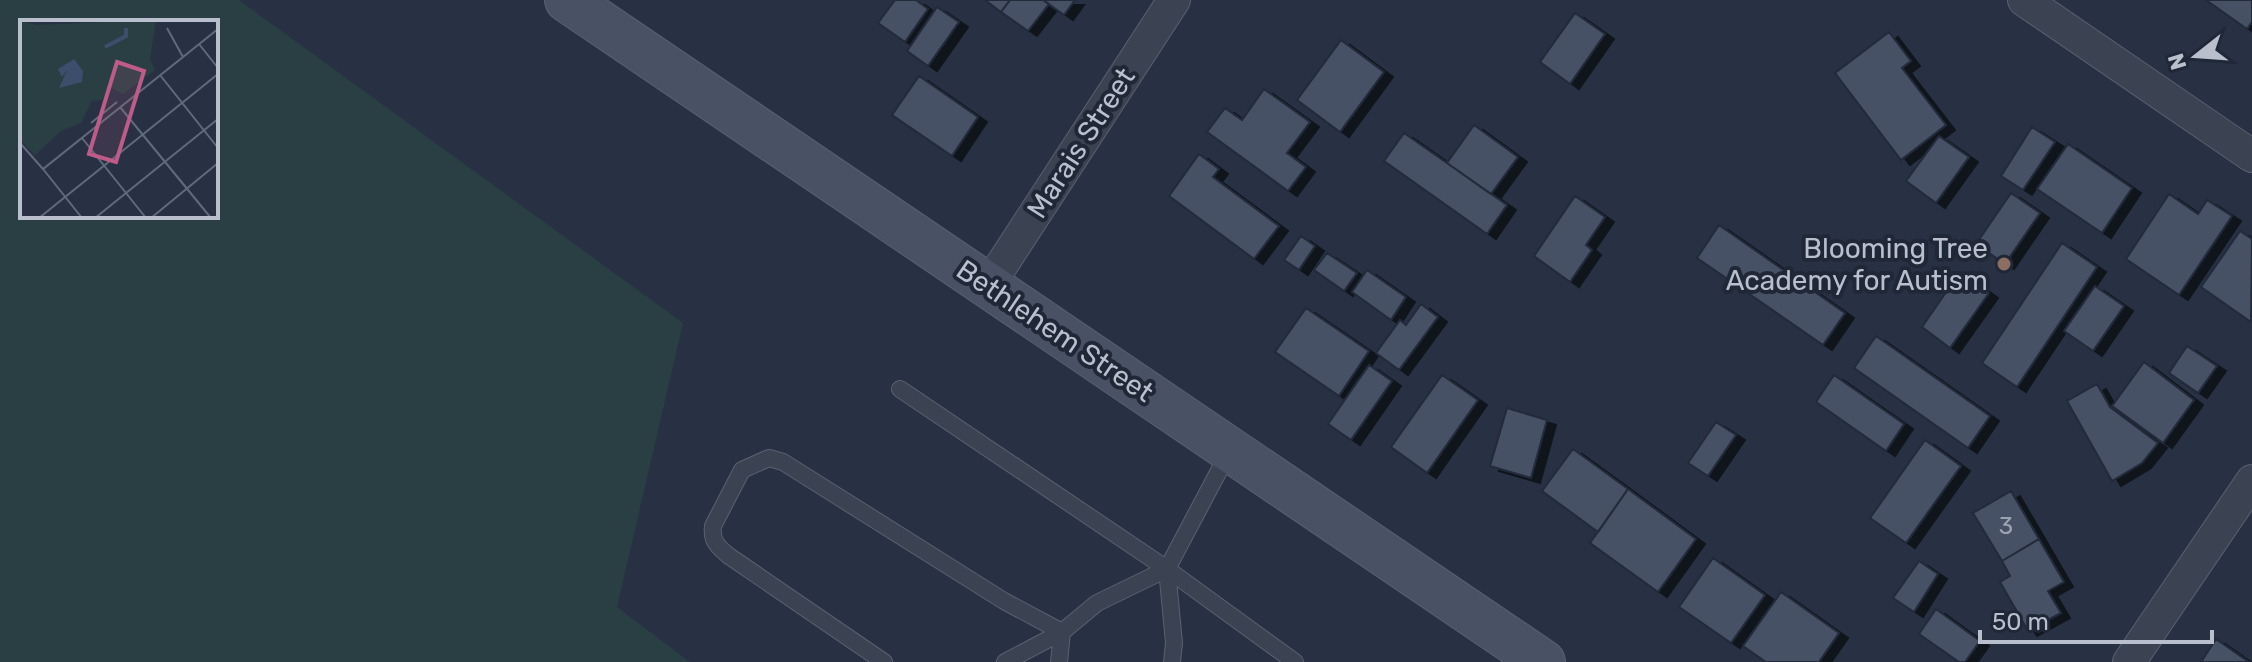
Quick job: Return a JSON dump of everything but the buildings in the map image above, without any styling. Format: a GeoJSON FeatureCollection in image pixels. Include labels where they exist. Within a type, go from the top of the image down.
{"type":"FeatureCollection","features":[{"type":"Feature","properties":{"kind":"main road","name":"Bethlehem Street"},"geometry":{"type":"LineString","coordinates":[[567,0],[1543,662]]}},
{"type":"Feature","properties":{"kind":"street","name":"Marais Street"},"geometry":{"type":"LineString","coordinates":[[988,286],[1174,0]]}},
{"type":"Feature","properties":{"kind":"street"},"geometry":{"type":"LineString","coordinates":[[2024,0],[2252,156]]}},
{"type":"Feature","properties":{"kind":"street"},"geometry":{"type":"LineString","coordinates":[[2129,662],[2252,481]]}},
{"type":"Feature","properties":{"kind":"lane"},"geometry":{"type":"LineString","coordinates":[[900,389],[1167,569],[1295,662]]}},
{"type":"Feature","properties":{"kind":"lane"},"geometry":{"type":"LineString","coordinates":[[1172,662],[1174,643],[1167,569],[1230,450]]}},
{"type":"Feature","properties":{"kind":"lane"},"geometry":{"type":"LineString","coordinates":[[884,662],[729,556],[715,543],[713,526],[742,470],[769,458],[783,462],[934,554],[1004,601],[1062,632]]}},
{"type":"Feature","properties":{"kind":"lane"},"geometry":{"type":"LineString","coordinates":[[1005,662],[1062,632],[1097,603],[1167,569]]}},
{"type":"Feature","properties":{"kind":"lane"},"geometry":{"type":"LineString","coordinates":[[1059,662],[1062,632]]}},
{"type":"Feature","properties":{"kind":"green space"},"geometry":{"type":"Polygon","coordinates":[[[0,0],[239,0],[683,323],[617,607],[690,662],[0,662],[0,0]]]}},
{"type":"Feature","properties":{"kind":"place","name":"Blooming Tree Academy for Autism"},"geometry":{"type":"Point","coordinates":[2004,264]}}]}
